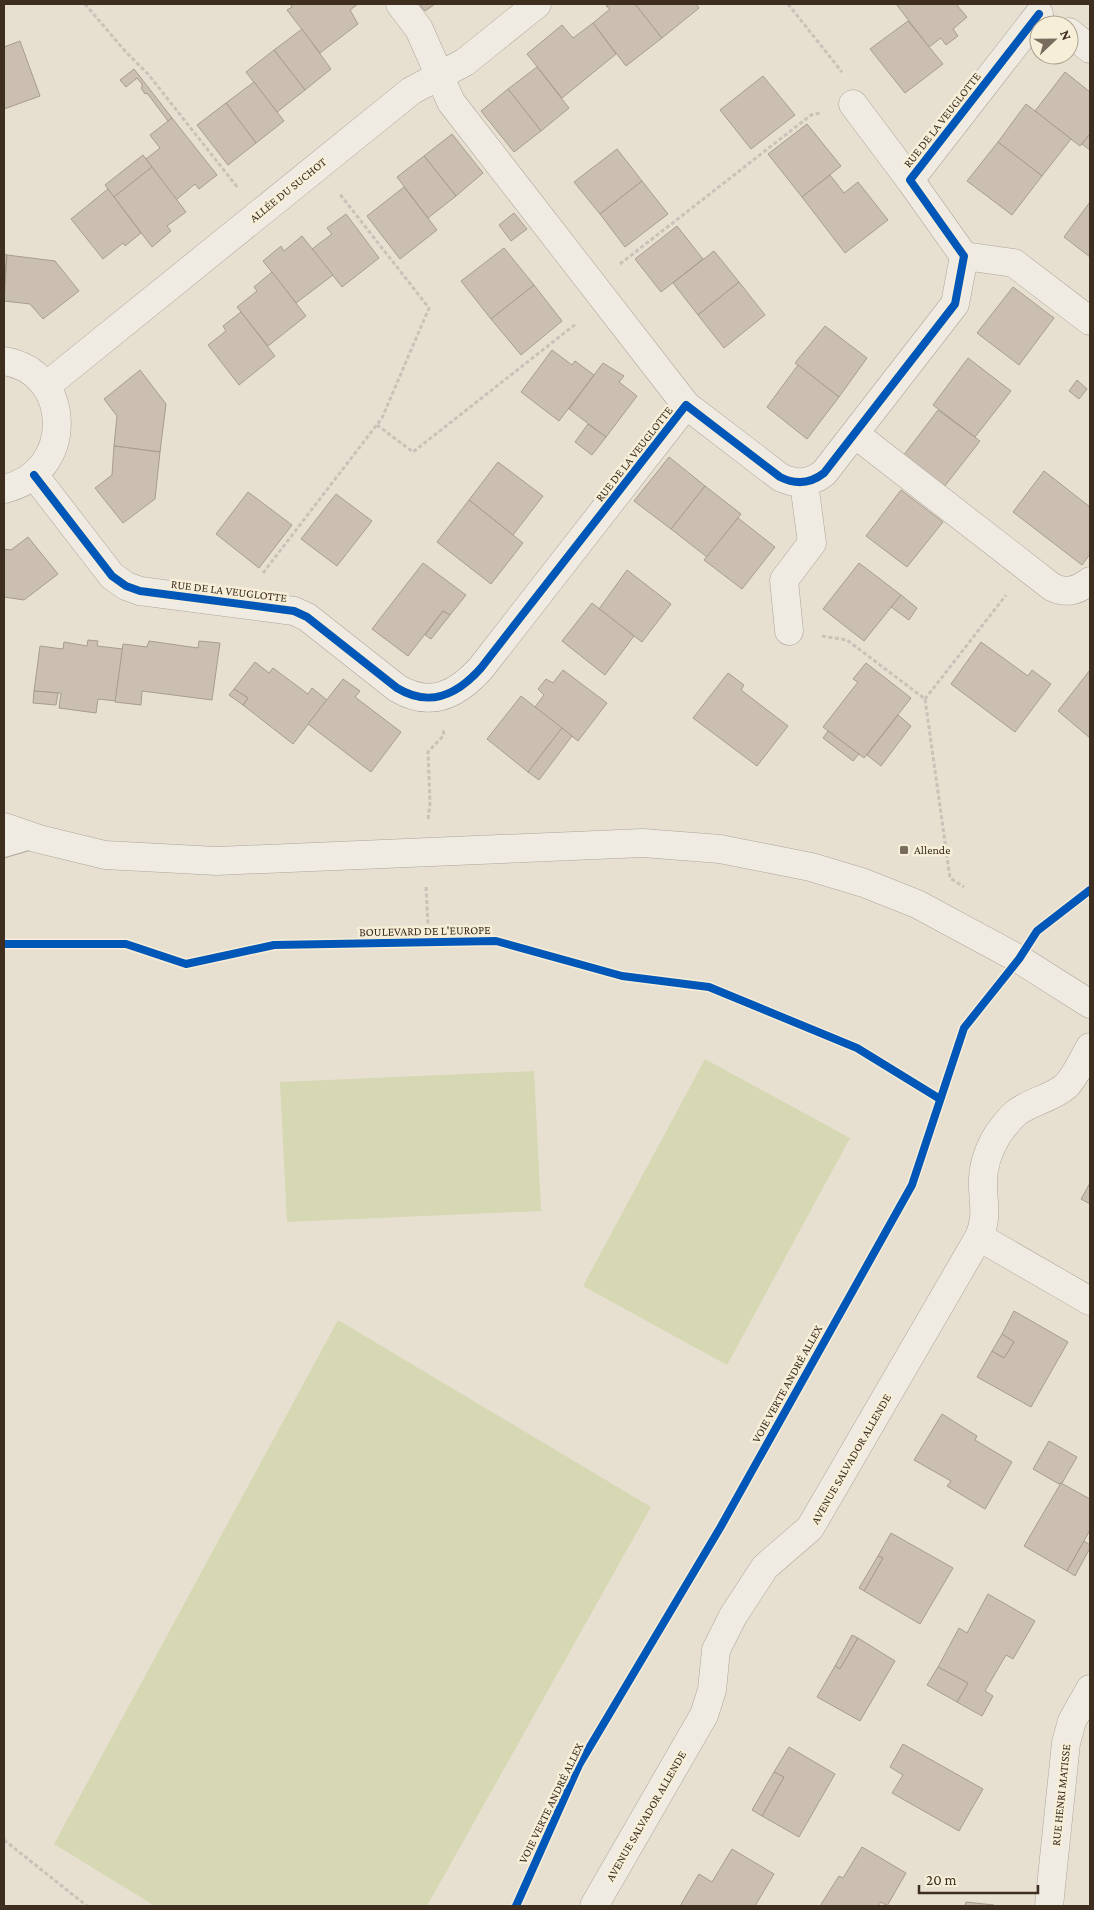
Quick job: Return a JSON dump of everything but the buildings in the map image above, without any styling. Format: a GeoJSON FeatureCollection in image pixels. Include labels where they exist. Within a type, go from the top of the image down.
{"type":"FeatureCollection","features":[{"type":"Feature","properties":{"kind":"street","name":"RUE DE LA VEUGLOTTE"},"geometry":{"type":"LineString","coordinates":[[400,4],[419,28],[451,102],[686,405],[780,477],[791,482],[804,483]]}},
{"type":"Feature","properties":{"kind":"street","name":"ALLÉE DU SUCHOT"},"geometry":{"type":"LineString","coordinates":[[46,386],[411,91],[465,62],[537,4]]}},
{"type":"Feature","properties":{"kind":"street","name":"RUE DE LA VEUGLOTTE"},"geometry":{"type":"LineString","coordinates":[[910,180],[1039,14]]}},
{"type":"Feature","properties":{"kind":"street"},"geometry":{"type":"LineString","coordinates":[[1079,40],[1090,49]]}},
{"type":"Feature","properties":{"kind":"street","name":"RUE DE LA VEUGLOTTE"},"geometry":{"type":"LineString","coordinates":[[853,104],[964,256]]}},
{"type":"Feature","properties":{"kind":"street"},"geometry":{"type":"LineString","coordinates":[[788,631],[784,580],[812,543],[804,483],[814,480],[824,473],[955,304],[964,256],[1014,264],[1090,321]]}},
{"type":"Feature","properties":{"kind":"street"},"geometry":{"type":"LineString","coordinates":[[4,361],[12,362],[31,372],[46,386],[54,405],[58,425],[54,445],[45,463],[34,475],[14,486],[4,489]]}},
{"type":"Feature","properties":{"kind":"street","name":"RUE DE LA VEUGLOTTE"},"geometry":{"type":"LineString","coordinates":[[34,475],[112,576],[126,586],[140,592],[288,610],[307,617],[397,688],[407,694],[430,699],[452,692],[472,678],[481,668],[686,405]]}},
{"type":"Feature","properties":{"kind":"street"},"geometry":{"type":"LineString","coordinates":[[855,434],[1052,587],[1061,592],[1080,588],[1090,581]]}},
{"type":"Feature","properties":{"kind":"street"},"geometry":{"type":"LineString","coordinates":[[4,827],[39,839],[105,856],[217,861],[643,844],[720,849],[811,867],[864,883],[917,904],[1019,959],[1090,1004]]}},
{"type":"Feature","properties":{"kind":"street","name":"AVENUE SALVADOR ALLENDE"},"geometry":{"type":"LineString","coordinates":[[594,1906],[704,1715],[712,1690],[716,1650],[733,1616],[765,1567],[810,1528],[979,1237],[986,1215],[983,1190],[984,1172],[992,1146],[999,1134],[1016,1114],[1049,1098],[1068,1084],[1090,1047]]}},
{"type":"Feature","properties":{"kind":"street"},"geometry":{"type":"LineString","coordinates":[[979,1237],[1090,1301]]}},
{"type":"Feature","properties":{"kind":"street","name":"RUE HENRI MATISSE"},"geometry":{"type":"LineString","coordinates":[[1049,1906],[1066,1743],[1072,1721],[1090,1689]]}},
{"type":"Feature","properties":{"kind":"lane"},"geometry":{"type":"LineString","coordinates":[[4,849],[39,839]]}},
{"type":"Feature","properties":{"kind":"path"},"geometry":{"type":"LineString","coordinates":[[85,4],[125,51],[148,74],[258,214]]}},
{"type":"Feature","properties":{"kind":"path"},"geometry":{"type":"LineString","coordinates":[[377,425],[413,452],[599,293],[811,116],[853,104],[844,74],[788,4]]}},
{"type":"Feature","properties":{"kind":"path"},"geometry":{"type":"LineString","coordinates":[[251,605],[254,584],[382,418],[429,308],[318,166]]}},
{"type":"Feature","properties":{"kind":"path"},"geometry":{"type":"LineString","coordinates":[[925,699],[1028,568]]}},
{"type":"Feature","properties":{"kind":"path"},"geometry":{"type":"LineString","coordinates":[[788,631],[848,640],[925,699],[950,878],[966,888]]}},
{"type":"Feature","properties":{"kind":"path"},"geometry":{"type":"LineString","coordinates":[[4,1840],[87,1906]]}},
{"type":"Feature","properties":{"kind":"green space"},"geometry":{"type":"Polygon","coordinates":[[[705,1059],[850,1138],[727,1365],[583,1286],[705,1059]]]}},
{"type":"Feature","properties":{"kind":"green space"},"geometry":{"type":"Polygon","coordinates":[[[534,1071],[541,1211],[287,1222],[280,1082],[534,1071]]]}},
{"type":"Feature","properties":{"kind":"green space"},"geometry":{"type":"Polygon","coordinates":[[[338,1320],[651,1507],[427,1906],[155,1906],[54,1844],[338,1320]]]}},
{"type":"Feature","properties":{"kind":"cycle path"},"geometry":{"type":"LineString","coordinates":[[34,475],[112,576],[126,586],[140,591],[294,611],[307,617],[397,688],[409,694],[432,698],[453,691],[481,668],[686,405],[780,477],[803,482],[819,477],[824,473],[955,304],[964,256],[910,180],[1039,14]]}},
{"type":"Feature","properties":{"kind":"cycle path","name":"VOIE VERTE ANDRÉ ALLEX"},"geometry":{"type":"LineString","coordinates":[[516,1906],[579,1765],[720,1528],[912,1185],[964,1028],[1019,959],[1037,931],[1090,890]]}},
{"type":"Feature","properties":{"kind":"cycle path","name":"BOULEVARD DE L'EUROPE"},"geometry":{"type":"LineString","coordinates":[[4,944],[126,944],[186,964],[274,945],[496,941],[622,976],[709,987],[857,1048],[940,1099]]}},
{"type":"Feature","properties":{"kind":"place","name":"Allende"},"geometry":{"type":"Point","coordinates":[904,850]}}]}
